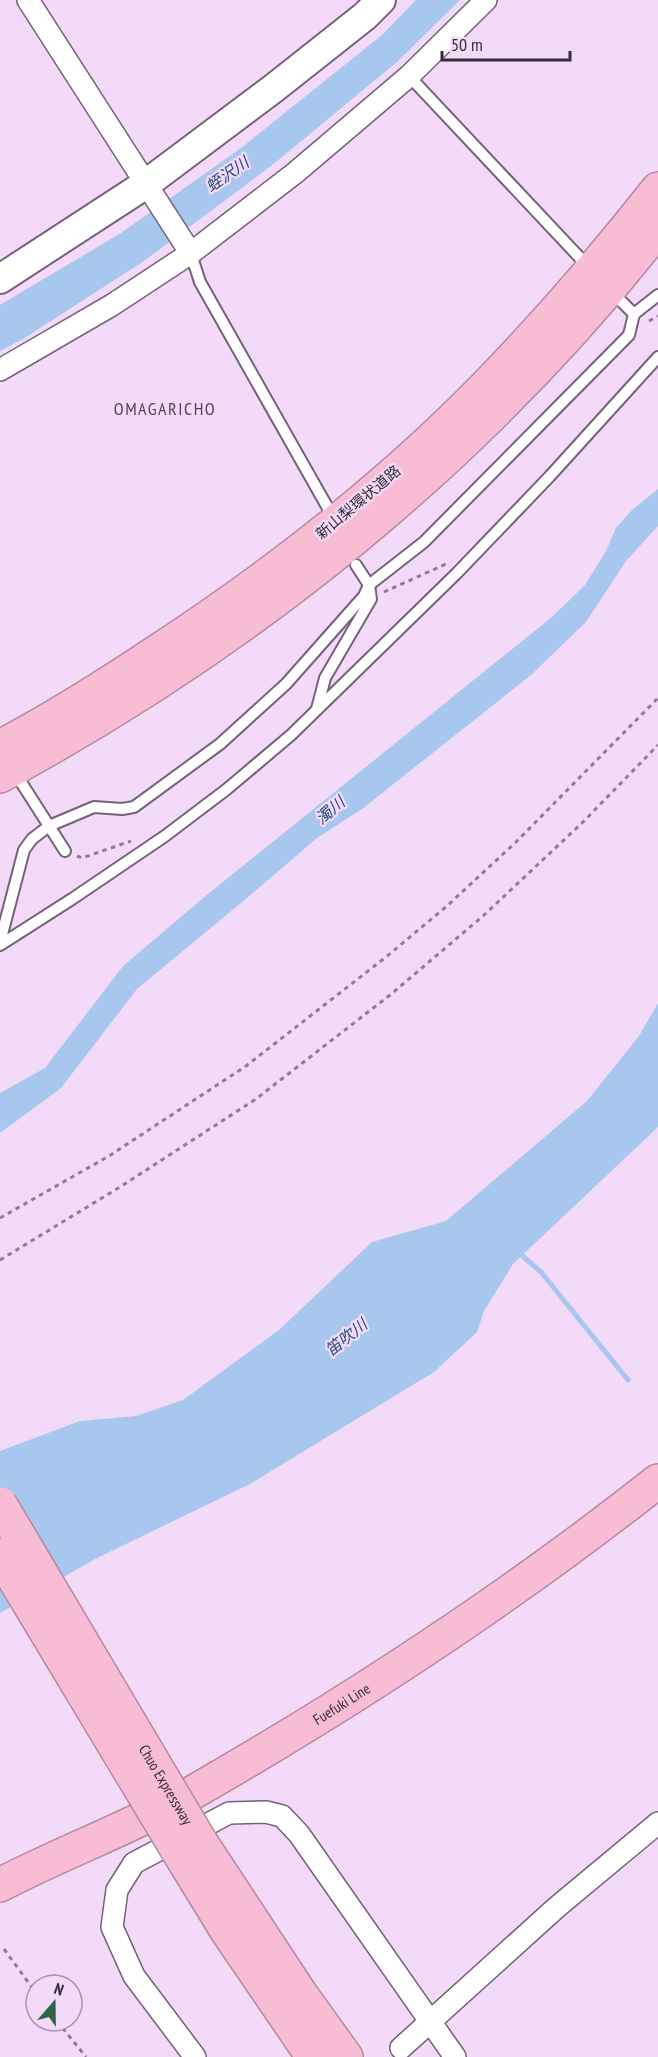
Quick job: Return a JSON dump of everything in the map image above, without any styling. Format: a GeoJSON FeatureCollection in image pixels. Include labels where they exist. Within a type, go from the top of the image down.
{"type":"FeatureCollection","features":[{"type":"Feature","properties":{"kind":"highway","name":"新山梨環状道路"},"geometry":{"type":"LineString","coordinates":[[0,747],[47,722],[208,618],[280,567],[354,508],[432,438],[506,366],[568,298],[658,189]]}},
{"type":"Feature","properties":{"kind":"highway","name":"新山梨環状道路"},"geometry":{"type":"LineString","coordinates":[[9,778],[220,641],[297,585],[376,521],[521,385],[586,315],[658,229]]}},
{"type":"Feature","properties":{"kind":"highway","name":"Fuefuki Line"},"geometry":{"type":"LineString","coordinates":[[0,1885],[190,1794],[336,1707],[416,1656],[517,1586],[658,1481]]}},
{"type":"Feature","properties":{"kind":"highway","name":"Chuo Expressway"},"geometry":{"type":"LineString","coordinates":[[0,1504],[189,1846],[227,1931],[314,2057]]}},
{"type":"Feature","properties":{"kind":"highway","name":"Chuo Expressway"},"geometry":{"type":"LineString","coordinates":[[0,1555],[189,1846],[346,2057]]}},
{"type":"Feature","properties":{"kind":"highway"},"geometry":{"type":"LineString","coordinates":[[189,1846],[195,1889],[225,1944],[301,2057]]}},
{"type":"Feature","properties":{"kind":"street"},"geometry":{"type":"LineString","coordinates":[[28,0],[189,250]]}},
{"type":"Feature","properties":{"kind":"street"},"geometry":{"type":"LineString","coordinates":[[0,279],[148,188],[365,16],[381,0]]}},
{"type":"Feature","properties":{"kind":"street"},"geometry":{"type":"LineString","coordinates":[[0,370],[112,305],[295,172],[410,76],[486,0]]}},
{"type":"Feature","properties":{"kind":"street"},"geometry":{"type":"LineString","coordinates":[[195,2057],[134,1976],[112,1927],[117,1890],[134,1863],[230,1813],[266,1812],[282,1816],[299,1834],[455,2057]]}},
{"type":"Feature","properties":{"kind":"street"},"geometry":{"type":"LineString","coordinates":[[401,2048],[556,1907],[658,1823]]}},
{"type":"Feature","properties":{"kind":"lane"},"geometry":{"type":"LineString","coordinates":[[410,76],[581,259]]}},
{"type":"Feature","properties":{"kind":"lane"},"geometry":{"type":"LineString","coordinates":[[189,250],[200,282],[329,510]]}},
{"type":"Feature","properties":{"kind":"lane"},"geometry":{"type":"LineString","coordinates":[[0,943],[24,850],[32,838],[49,826],[94,807],[123,809],[134,807],[220,744],[286,684],[364,596],[369,585],[424,542],[629,335],[634,314],[658,295]]}},
{"type":"Feature","properties":{"kind":"lane"},"geometry":{"type":"LineString","coordinates":[[621,301],[634,314]]}},
{"type":"Feature","properties":{"kind":"lane"},"geometry":{"type":"LineString","coordinates":[[0,943],[72,899],[165,836],[227,789],[291,735],[550,476],[658,357]]}},
{"type":"Feature","properties":{"kind":"lane"},"geometry":{"type":"LineString","coordinates":[[316,710],[325,678],[371,599],[369,585],[356,565]]}},
{"type":"Feature","properties":{"kind":"lane"},"geometry":{"type":"LineString","coordinates":[[9,778],[49,826],[64,851]]}},
{"type":"Feature","properties":{"kind":"lane"},"geometry":{"type":"LineString","coordinates":[[0,1876],[38,1865]]}},
{"type":"Feature","properties":{"kind":"path"},"geometry":{"type":"LineString","coordinates":[[371,599],[435,568],[476,552]]}},
{"type":"Feature","properties":{"kind":"path"},"geometry":{"type":"LineString","coordinates":[[0,1218],[110,1156],[246,1066],[386,957],[447,906],[516,843],[658,698]]}},
{"type":"Feature","properties":{"kind":"path"},"geometry":{"type":"LineString","coordinates":[[0,1260],[120,1187],[256,1099],[390,995],[483,916],[582,823],[658,745]]}},
{"type":"Feature","properties":{"kind":"path"},"geometry":{"type":"LineString","coordinates":[[64,851],[82,858],[153,834],[165,836]]}},
{"type":"Feature","properties":{"kind":"path"},"geometry":{"type":"LineString","coordinates":[[4,1949],[24,1976]]}},
{"type":"Feature","properties":{"kind":"path"},"geometry":{"type":"LineString","coordinates":[[67,2033],[86,2057]]}},
{"type":"Feature","properties":{"kind":"water","name":"蛭沢川"},"geometry":{"type":"Polygon","coordinates":[[[416,0],[460,0],[397,62],[271,166],[144,261],[23,339],[0,351],[0,305],[121,233],[241,148],[382,35],[416,0]]]}},
{"type":"Feature","properties":{"kind":"water","name":"濁川"},"geometry":{"type":"Polygon","coordinates":[[[658,489],[658,526],[626,561],[586,622],[531,675],[362,809],[317,838],[137,989],[61,1088],[0,1133],[0,1093],[45,1068],[123,966],[208,894],[552,617],[585,585],[606,551],[616,528],[632,510],[658,489]]]}},
{"type":"Feature","properties":{"kind":"water","name":"笛吹川"},"geometry":{"type":"Polygon","coordinates":[[[658,1003],[658,1127],[513,1264],[484,1311],[477,1332],[434,1372],[250,1484],[97,1558],[0,1613],[0,1451],[80,1421],[136,1416],[183,1400],[279,1330],[372,1242],[446,1221],[587,1101],[639,1036],[658,1003]]]}},
{"type":"Feature","properties":{"kind":"waterway"},"geometry":{"type":"LineString","coordinates":[[518,1252],[541,1272],[628,1380]]}},
{"type":"Feature","properties":{"kind":"district","name":"OMAGARICHO"},"geometry":{"type":"Point","coordinates":[165,408]}}]}
